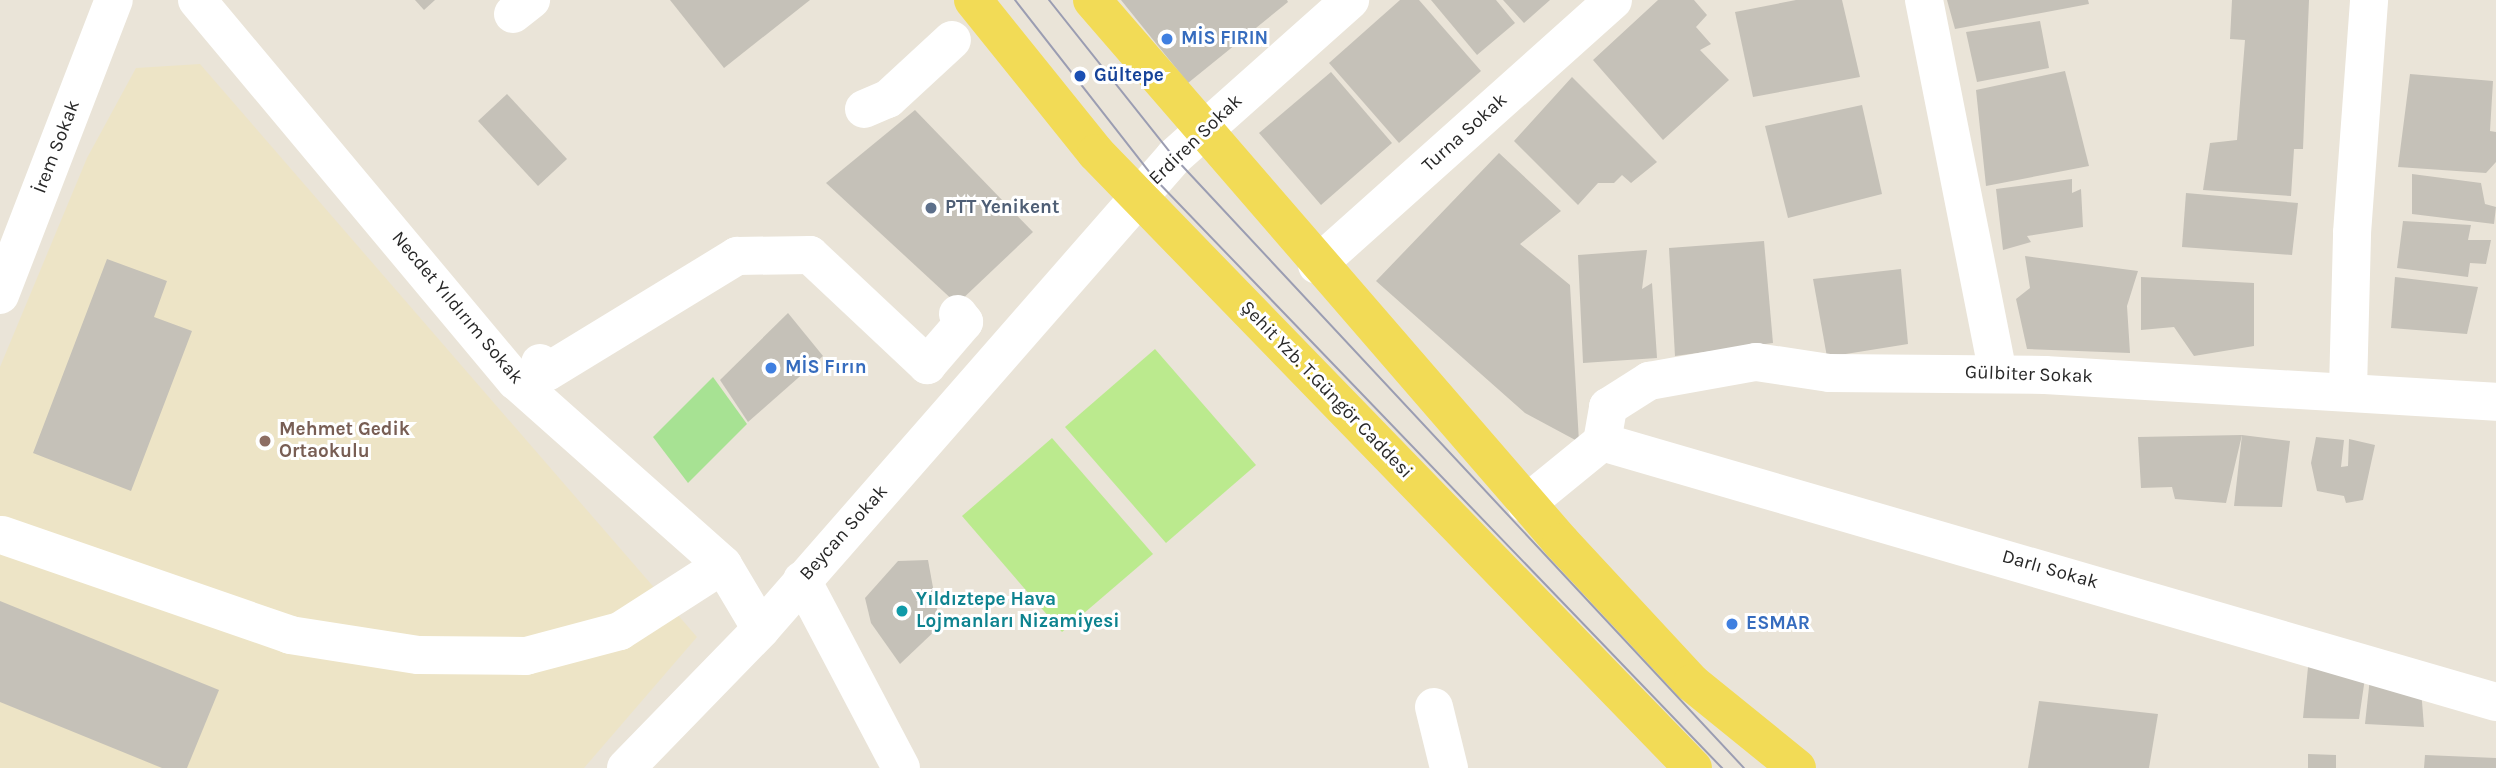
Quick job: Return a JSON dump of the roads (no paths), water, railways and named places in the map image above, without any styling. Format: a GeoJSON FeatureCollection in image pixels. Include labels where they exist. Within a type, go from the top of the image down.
{"type":"FeatureCollection","features":[{"type":"Feature","properties":{"kind":"main road","name":"Şehit Yzb. T.Güngör Caddesi"},"geometry":{"type":"LineString","coordinates":[[973,0],[1138,196],[1693,768]]}},
{"type":"Feature","properties":{"kind":"main road"},"geometry":{"type":"LineString","coordinates":[[1092,0],[1317,265],[1526,504],[1692,683],[1797,768]]}},
{"type":"Feature","properties":{"kind":"street","name":"İrem Sokak"},"geometry":{"type":"LineString","coordinates":[[0,295],[114,0]]}},
{"type":"Feature","properties":{"kind":"street","name":"Necdet Yıldırım Sokak"},"geometry":{"type":"LineString","coordinates":[[197,0],[516,381],[723,565],[761,629]]}},
{"type":"Feature","properties":{"kind":"street","name":"Erdiren Sokak"},"geometry":{"type":"LineString","coordinates":[[1054,290],[1138,196],[1203,130],[1350,0]]}},
{"type":"Feature","properties":{"kind":"street","name":"Turna Sokak"},"geometry":{"type":"LineString","coordinates":[[1317,265],[1613,0]]}},
{"type":"Feature","properties":{"kind":"street"},"geometry":{"type":"LineString","coordinates":[[1924,0],[1998,373]]}},
{"type":"Feature","properties":{"kind":"street"},"geometry":{"type":"LineString","coordinates":[[2348,389],[2369,0]]}},
{"type":"Feature","properties":{"kind":"street"},"geometry":{"type":"LineString","coordinates":[[864,109],[888,99],[952,40]]}},
{"type":"Feature","properties":{"kind":"street"},"geometry":{"type":"LineString","coordinates":[[540,363],[547,372],[737,256],[810,255],[927,365],[964,322],[958,314]]}},
{"type":"Feature","properties":{"kind":"street","name":"Beycan Sokak"},"geometry":{"type":"LineString","coordinates":[[626,768],[761,629],[1054,290]]}},
{"type":"Feature","properties":{"kind":"street","name":"Gülbiter Sokak"},"geometry":{"type":"LineString","coordinates":[[1602,442],[1608,407],[1649,381],[1742,364],[1829,373],[1998,373],[2348,389],[2496,402]]}},
{"type":"Feature","properties":{"kind":"street"},"geometry":{"type":"LineString","coordinates":[[1526,504],[1602,442]]}},
{"type":"Feature","properties":{"kind":"street","name":"Darlı Sokak"},"geometry":{"type":"LineString","coordinates":[[1602,442],[2496,702]]}},
{"type":"Feature","properties":{"kind":"street"},"geometry":{"type":"LineString","coordinates":[[2,535],[290,635],[418,655],[526,656],[620,631],[723,565]]}},
{"type":"Feature","properties":{"kind":"street"},"geometry":{"type":"LineString","coordinates":[[802,580],[899,767]]}},
{"type":"Feature","properties":{"kind":"street"},"geometry":{"type":"LineString","coordinates":[[1434,707],[1449,768]]}},
{"type":"Feature","properties":{"kind":"tram line"},"geometry":{"type":"LineString","coordinates":[[1015,0],[1155,179],[1722,768]]}},
{"type":"Feature","properties":{"kind":"tram line"},"geometry":{"type":"LineString","coordinates":[[1049,0],[1174,157],[1744,768]]}},
{"type":"Feature","properties":{"kind":"place","name":"MİS FIRIN"},"geometry":{"type":"Point","coordinates":[1167,39]}},
{"type":"Feature","properties":{"kind":"place","name":"Gültepe"},"geometry":{"type":"Point","coordinates":[1080,76]}},
{"type":"Feature","properties":{"kind":"place","name":"PTT Yenikent"},"geometry":{"type":"Point","coordinates":[931,208]}},
{"type":"Feature","properties":{"kind":"place","name":"MİS Fırın"},"geometry":{"type":"Point","coordinates":[771,368]}},
{"type":"Feature","properties":{"kind":"place","name":"Mehmet Gedik Ortaokulu"},"geometry":{"type":"Point","coordinates":[265,441]}},
{"type":"Feature","properties":{"kind":"place","name":"Yıldıztepe Hava Lojmanları Nizamiyesi"},"geometry":{"type":"Point","coordinates":[902,611]}},
{"type":"Feature","properties":{"kind":"place","name":"ESMAR"},"geometry":{"type":"Point","coordinates":[1732,624]}}]}
